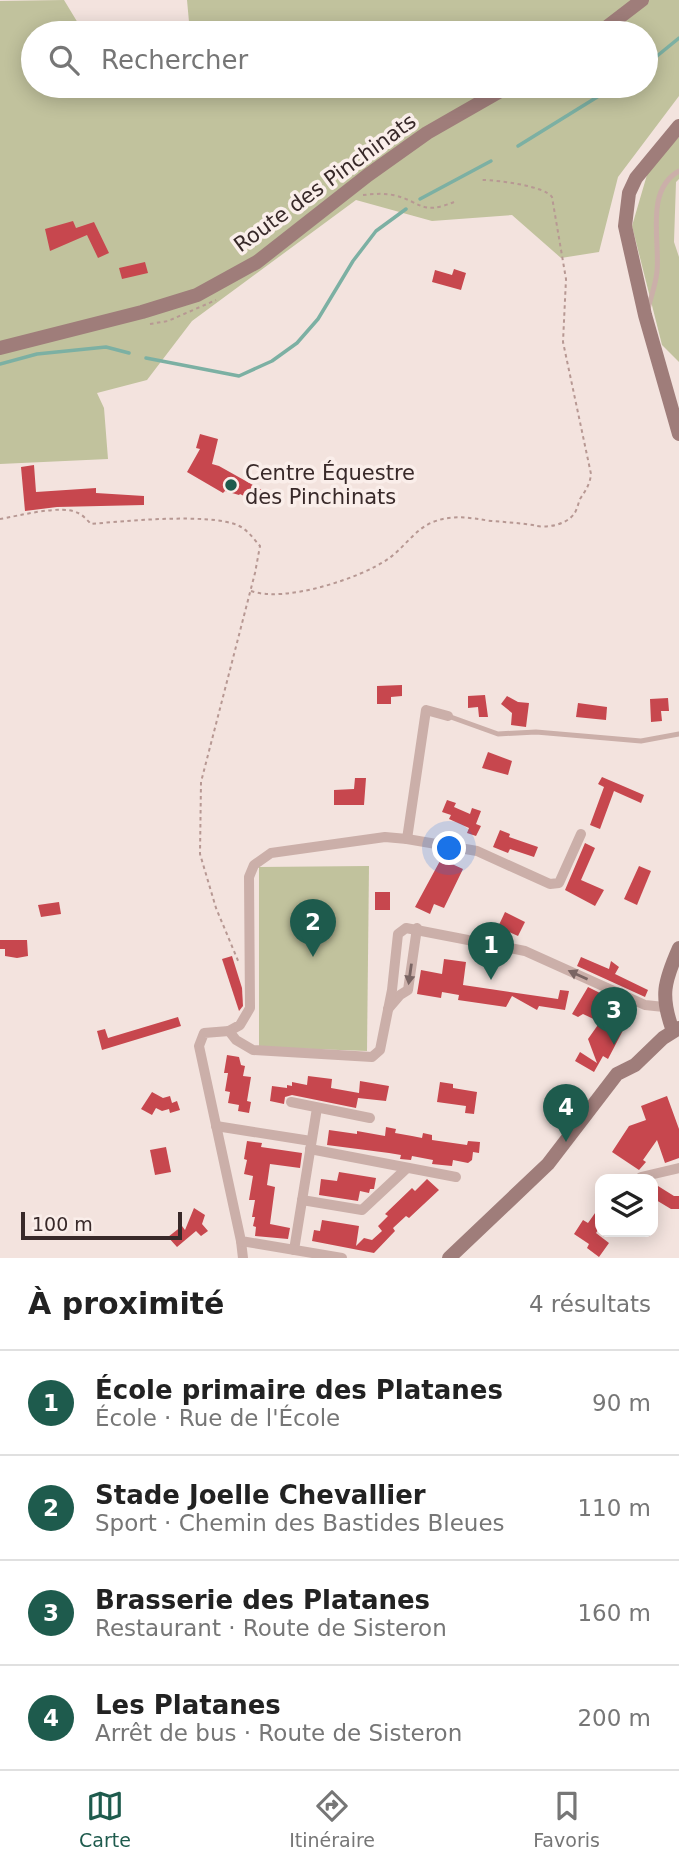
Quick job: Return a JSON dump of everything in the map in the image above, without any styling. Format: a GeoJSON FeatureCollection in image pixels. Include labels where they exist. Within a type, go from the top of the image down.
{"type":"FeatureCollection","features":[{"type":"Feature","properties":{"kind":"main road"},"geometry":{"type":"LineString","coordinates":[[615,21],[642,0]]}},
{"type":"Feature","properties":{"kind":"main road","name":"Route des Pinchinats"},"geometry":{"type":"LineString","coordinates":[[0,348],[142,313],[197,295],[257,262],[368,175],[428,133],[488,98]]}},
{"type":"Feature","properties":{"kind":"main road"},"geometry":{"type":"LineString","coordinates":[[679,126],[636,178],[626,208],[627,241],[679,434]]}},
{"type":"Feature","properties":{"kind":"main road"},"geometry":{"type":"LineString","coordinates":[[449,1258],[548,1164],[617,1074],[635,1065],[676,1030],[664,1007],[665,986],[679,948]]}},
{"type":"Feature","properties":{"kind":"street"},"geometry":{"type":"LineString","coordinates":[[407,839],[426,710],[448,716]]}},
{"type":"Feature","properties":{"kind":"street"},"geometry":{"type":"LineString","coordinates":[[243,1258],[198,1046],[204,1033],[229,1031],[240,1025],[250,1008],[248,877],[254,865],[271,853],[385,837],[477,851],[550,884],[559,883],[581,834]]}},
{"type":"Feature","properties":{"kind":"street"},"geometry":{"type":"LineString","coordinates":[[229,1031],[236,1040],[253,1050],[372,1057],[380,1050],[392,990],[399,931],[406,928],[525,951],[645,1005],[664,1007]]}},
{"type":"Feature","properties":{"kind":"street"},"geometry":{"type":"LineString","coordinates":[[387,1010],[408,990],[416,928]]}},
{"type":"Feature","properties":{"kind":"street"},"geometry":{"type":"LineString","coordinates":[[291,1102],[370,1118]]}},
{"type":"Feature","properties":{"kind":"street"},"geometry":{"type":"LineString","coordinates":[[293,1250],[317,1108]]}},
{"type":"Feature","properties":{"kind":"street"},"geometry":{"type":"LineString","coordinates":[[216,1126],[456,1177]]}},
{"type":"Feature","properties":{"kind":"street"},"geometry":{"type":"LineString","coordinates":[[302,1200],[362,1210],[407,1168]]}},
{"type":"Feature","properties":{"kind":"street"},"geometry":{"type":"LineString","coordinates":[[654,1174],[679,1168]]}},
{"type":"Feature","properties":{"kind":"street"},"geometry":{"type":"LineString","coordinates":[[241,1241],[342,1258]]}},
{"type":"Feature","properties":{"kind":"lane"},"geometry":{"type":"LineString","coordinates":[[646,318],[657,273],[657,220],[661,190],[668,177],[679,171]]}},
{"type":"Feature","properties":{"kind":"lane"},"geometry":{"type":"LineString","coordinates":[[448,716],[498,734],[536,732],[641,741],[679,734]]}},
{"type":"Feature","properties":{"kind":"path"},"geometry":{"type":"LineString","coordinates":[[251,591],[268,595],[288,593],[347,578],[389,559],[423,526],[434,521],[464,516],[541,528],[561,523],[572,517],[576,511],[592,474],[563,342],[566,279],[552,197],[548,191],[537,188],[482,180]]}},
{"type":"Feature","properties":{"kind":"path"},"geometry":{"type":"LineString","coordinates":[[361,196],[394,195],[418,207],[427,208],[440,208],[454,202]]}},
{"type":"Feature","properties":{"kind":"path"},"geometry":{"type":"LineString","coordinates":[[145,324],[168,321],[218,299]]}},
{"type":"Feature","properties":{"kind":"path"},"geometry":{"type":"LineString","coordinates":[[0,519],[54,511],[78,512],[91,524],[210,519],[235,524],[247,530],[260,547],[201,782],[200,854],[216,908],[239,964]]}},
{"type":"Feature","properties":{"kind":"green space"},"geometry":{"type":"Polygon","coordinates":[[[64,0],[77,21],[21,21],[21,98],[658,98],[658,21],[189,21],[187,0],[679,0],[679,96],[618,177],[599,252],[561,258],[512,215],[432,221],[356,200],[192,321],[147,380],[97,393],[104,408],[108,459],[0,464],[0,1],[64,0]]]}},
{"type":"Feature","properties":{"kind":"green space"},"geometry":{"type":"Polygon","coordinates":[[[679,137],[674,242],[679,257],[679,362],[662,345],[632,226],[649,168],[679,137]]]}},
{"type":"Feature","properties":{"kind":"green space"},"geometry":{"type":"Polygon","coordinates":[[[369,866],[367,1051],[259,1047],[259,867],[369,866]]]}},
{"type":"Feature","properties":{"kind":"building"},"geometry":{"type":"Polygon","coordinates":[[[73,221],[76,228],[94,222],[109,253],[98,258],[87,235],[50,251],[45,229],[73,221]]]}},
{"type":"Feature","properties":{"kind":"building"},"geometry":{"type":"Polygon","coordinates":[[[145,262],[148,273],[122,279],[119,268],[145,262]]]}},
{"type":"Feature","properties":{"kind":"building"},"geometry":{"type":"Polygon","coordinates":[[[454,269],[466,273],[461,290],[432,282],[435,270],[452,275],[454,269]]]}},
{"type":"Feature","properties":{"kind":"building","name":"Centre Équestre des Pinchinats"},"geometry":{"type":"Polygon","coordinates":[[[200,434],[218,439],[212,464],[269,494],[262,505],[240,494],[225,491],[223,493],[187,472],[200,449],[196,448],[200,434]]]}},
{"type":"Feature","properties":{"kind":"building"},"geometry":{"type":"Polygon","coordinates":[[[34,465],[36,492],[96,488],[96,493],[144,496],[144,505],[57,507],[25,511],[21,467],[34,465]]]}},
{"type":"Feature","properties":{"kind":"building"},"geometry":{"type":"Polygon","coordinates":[[[402,685],[402,696],[391,697],[391,704],[377,704],[377,686],[402,685]]]}},
{"type":"Feature","properties":{"kind":"building"},"geometry":{"type":"Polygon","coordinates":[[[485,695],[488,717],[479,717],[478,707],[468,708],[468,696],[485,695]]]}},
{"type":"Feature","properties":{"kind":"building"},"geometry":{"type":"Polygon","coordinates":[[[507,696],[518,702],[529,703],[526,727],[511,725],[512,713],[501,704],[507,696]]]}},
{"type":"Feature","properties":{"kind":"building"},"geometry":{"type":"Polygon","coordinates":[[[668,698],[669,711],[661,711],[662,721],[651,722],[650,699],[668,698]]]}},
{"type":"Feature","properties":{"kind":"building"},"geometry":{"type":"Polygon","coordinates":[[[578,703],[607,707],[606,720],[576,717],[578,703]]]}},
{"type":"Feature","properties":{"kind":"building"},"geometry":{"type":"Polygon","coordinates":[[[488,752],[512,761],[508,775],[482,768],[488,752]]]}},
{"type":"Feature","properties":{"kind":"building"},"geometry":{"type":"Polygon","coordinates":[[[602,777],[644,795],[641,803],[614,791],[600,829],[590,825],[604,787],[598,784],[602,777]]]}},
{"type":"Feature","properties":{"kind":"building"},"geometry":{"type":"Polygon","coordinates":[[[355,778],[366,778],[364,805],[334,805],[334,790],[354,789],[355,778]]]}},
{"type":"Feature","properties":{"kind":"building"},"geometry":{"type":"Polygon","coordinates":[[[447,800],[456,803],[454,807],[470,814],[472,808],[481,811],[476,824],[481,826],[476,836],[467,833],[469,828],[449,819],[451,815],[442,812],[447,800]]]}},
{"type":"Feature","properties":{"kind":"building"},"geometry":{"type":"Polygon","coordinates":[[[500,830],[510,834],[509,837],[538,847],[534,857],[510,849],[508,853],[493,847],[500,830]]]}},
{"type":"Feature","properties":{"kind":"building"},"geometry":{"type":"Polygon","coordinates":[[[585,843],[595,848],[581,880],[604,890],[595,906],[565,890],[585,843]]]}},
{"type":"Feature","properties":{"kind":"building"},"geometry":{"type":"Polygon","coordinates":[[[441,859],[463,869],[444,908],[434,904],[430,914],[415,907],[441,859]]]}},
{"type":"Feature","properties":{"kind":"building"},"geometry":{"type":"Polygon","coordinates":[[[639,866],[651,871],[637,905],[624,899],[639,866]]]}},
{"type":"Feature","properties":{"kind":"building"},"geometry":{"type":"Polygon","coordinates":[[[375,892],[390,892],[390,910],[375,910],[375,892]]]}},
{"type":"Feature","properties":{"kind":"building"},"geometry":{"type":"Polygon","coordinates":[[[59,902],[61,914],[41,917],[38,905],[59,902]]]}},
{"type":"Feature","properties":{"kind":"building"},"geometry":{"type":"Polygon","coordinates":[[[505,912],[525,922],[518,936],[498,927],[505,912]]]}},
{"type":"Feature","properties":{"kind":"building"},"geometry":{"type":"Polygon","coordinates":[[[0,940],[27,940],[28,956],[5,956],[5,949],[0,949],[0,940]]]}},
{"type":"Feature","properties":{"kind":"building"},"geometry":{"type":"Polygon","coordinates":[[[232,956],[242,988],[243,1006],[239,1011],[222,959],[232,956]]]}},
{"type":"Feature","properties":{"kind":"building"},"geometry":{"type":"Polygon","coordinates":[[[581,957],[609,969],[611,961],[619,967],[615,974],[648,990],[645,997],[577,966],[581,957]]]}},
{"type":"Feature","properties":{"kind":"building"},"geometry":{"type":"Polygon","coordinates":[[[444,959],[466,962],[463,985],[558,999],[560,990],[569,991],[565,1010],[539,1006],[537,1010],[512,996],[506,1007],[458,1000],[459,995],[442,992],[441,998],[417,994],[421,970],[442,974],[444,959]]]}},
{"type":"Feature","properties":{"kind":"building"},"geometry":{"type":"Polygon","coordinates":[[[588,987],[631,1015],[608,1059],[603,1056],[594,1072],[575,1061],[580,1052],[597,1063],[588,1039],[600,1022],[583,1014],[578,1017],[572,1014],[588,987]]]}},
{"type":"Feature","properties":{"kind":"building"},"geometry":{"type":"Polygon","coordinates":[[[178,1017],[181,1026],[102,1050],[97,1031],[105,1029],[108,1038],[178,1017]]]}},
{"type":"Feature","properties":{"kind":"building"},"geometry":{"type":"Polygon","coordinates":[[[227,1055],[239,1057],[241,1065],[245,1066],[243,1076],[251,1077],[247,1101],[251,1102],[249,1113],[238,1111],[239,1105],[228,1103],[230,1092],[225,1091],[228,1073],[224,1073],[227,1055]]]}},
{"type":"Feature","properties":{"kind":"building"},"geometry":{"type":"Polygon","coordinates":[[[308,1076],[332,1079],[331,1088],[359,1093],[360,1081],[389,1086],[386,1101],[358,1098],[356,1108],[292,1095],[285,1097],[284,1104],[270,1101],[272,1086],[287,1088],[287,1085],[292,1086],[292,1082],[307,1085],[308,1076]]]}},
{"type":"Feature","properties":{"kind":"building"},"geometry":{"type":"Polygon","coordinates":[[[440,1082],[453,1084],[453,1088],[477,1092],[474,1114],[465,1113],[466,1106],[437,1102],[440,1082]]]}},
{"type":"Feature","properties":{"kind":"building"},"geometry":{"type":"Polygon","coordinates":[[[152,1092],[163,1098],[170,1096],[172,1103],[177,1101],[180,1110],[170,1113],[169,1109],[162,1111],[156,1108],[152,1115],[141,1109],[152,1092]]]}},
{"type":"Feature","properties":{"kind":"building"},"geometry":{"type":"Polygon","coordinates":[[[667,1096],[679,1129],[679,1158],[665,1163],[657,1140],[639,1170],[612,1152],[629,1126],[646,1120],[641,1106],[667,1096]]]}},
{"type":"Feature","properties":{"kind":"building"},"geometry":{"type":"Polygon","coordinates":[[[386,1127],[396,1129],[395,1133],[422,1138],[423,1133],[432,1135],[432,1140],[467,1145],[468,1141],[480,1142],[479,1153],[473,1152],[472,1160],[468,1163],[453,1160],[452,1166],[432,1164],[433,1160],[412,1156],[411,1160],[400,1159],[401,1155],[327,1145],[329,1130],[385,1136],[386,1127]]]}},
{"type":"Feature","properties":{"kind":"building"},"geometry":{"type":"Polygon","coordinates":[[[247,1141],[262,1143],[261,1147],[302,1153],[300,1168],[270,1164],[267,1185],[275,1187],[270,1224],[290,1228],[288,1239],[255,1236],[255,1217],[252,1217],[255,1200],[249,1200],[253,1176],[244,1174],[247,1141]]]}},
{"type":"Feature","properties":{"kind":"building"},"geometry":{"type":"Polygon","coordinates":[[[166,1147],[171,1172],[155,1175],[150,1150],[166,1147]]]}},
{"type":"Feature","properties":{"kind":"building"},"geometry":{"type":"Polygon","coordinates":[[[339,1172],[376,1178],[374,1189],[370,1189],[369,1193],[360,1191],[358,1201],[319,1195],[321,1179],[337,1181],[339,1172]]]}},
{"type":"Feature","properties":{"kind":"building"},"geometry":{"type":"Polygon","coordinates":[[[427,1179],[439,1190],[409,1218],[406,1216],[393,1228],[395,1231],[374,1253],[312,1241],[314,1230],[320,1231],[322,1220],[359,1226],[356,1246],[364,1238],[372,1240],[382,1231],[378,1226],[388,1216],[385,1214],[412,1188],[415,1191],[427,1179]]]}},
{"type":"Feature","properties":{"kind":"building"},"geometry":{"type":"Polygon","coordinates":[[[658,1186],[674,1196],[679,1196],[679,1209],[671,1209],[658,1201],[658,1186]]]}},
{"type":"Feature","properties":{"kind":"building"},"geometry":{"type":"Polygon","coordinates":[[[194,1208],[205,1215],[202,1224],[208,1231],[201,1236],[196,1231],[177,1247],[168,1237],[182,1226],[185,1230],[194,1208]]]}},
{"type":"Feature","properties":{"kind":"building"},"geometry":{"type":"Polygon","coordinates":[[[595,1213],[595,1237],[601,1237],[609,1243],[599,1257],[587,1248],[589,1244],[574,1234],[583,1220],[588,1223],[595,1213]]]}},
{"type":"Feature","properties":{"kind":"waterway"},"geometry":{"type":"LineString","coordinates":[[658,55],[679,38]]}},
{"type":"Feature","properties":{"kind":"waterway"},"geometry":{"type":"LineString","coordinates":[[518,146],[596,98]]}},
{"type":"Feature","properties":{"kind":"waterway"},"geometry":{"type":"LineString","coordinates":[[420,199],[491,161]]}},
{"type":"Feature","properties":{"kind":"waterway"},"geometry":{"type":"LineString","coordinates":[[146,358],[239,376],[272,361],[297,343],[318,319],[353,261],[376,231],[406,209]]}},
{"type":"Feature","properties":{"kind":"waterway"},"geometry":{"type":"LineString","coordinates":[[0,364],[37,354],[106,347],[129,353]]}},
{"type":"Feature","properties":{"kind":"place","name":"Centre Équestre des Pinchinats"},"geometry":{"type":"Point","coordinates":[231,485]}},
{"type":"Feature","properties":{"kind":"place","name":"Stade Joelle Chevallier"},"geometry":{"type":"Point","coordinates":[313,957]}},
{"type":"Feature","properties":{"kind":"place","name":"École primaire des Platanes"},"geometry":{"type":"Point","coordinates":[491,980]}},
{"type":"Feature","properties":{"kind":"place","name":"Brasserie des Platanes"},"geometry":{"type":"Point","coordinates":[614,1045]}},
{"type":"Feature","properties":{"kind":"place","name":"Les Platanes"},"geometry":{"type":"Point","coordinates":[566,1142]}}]}
